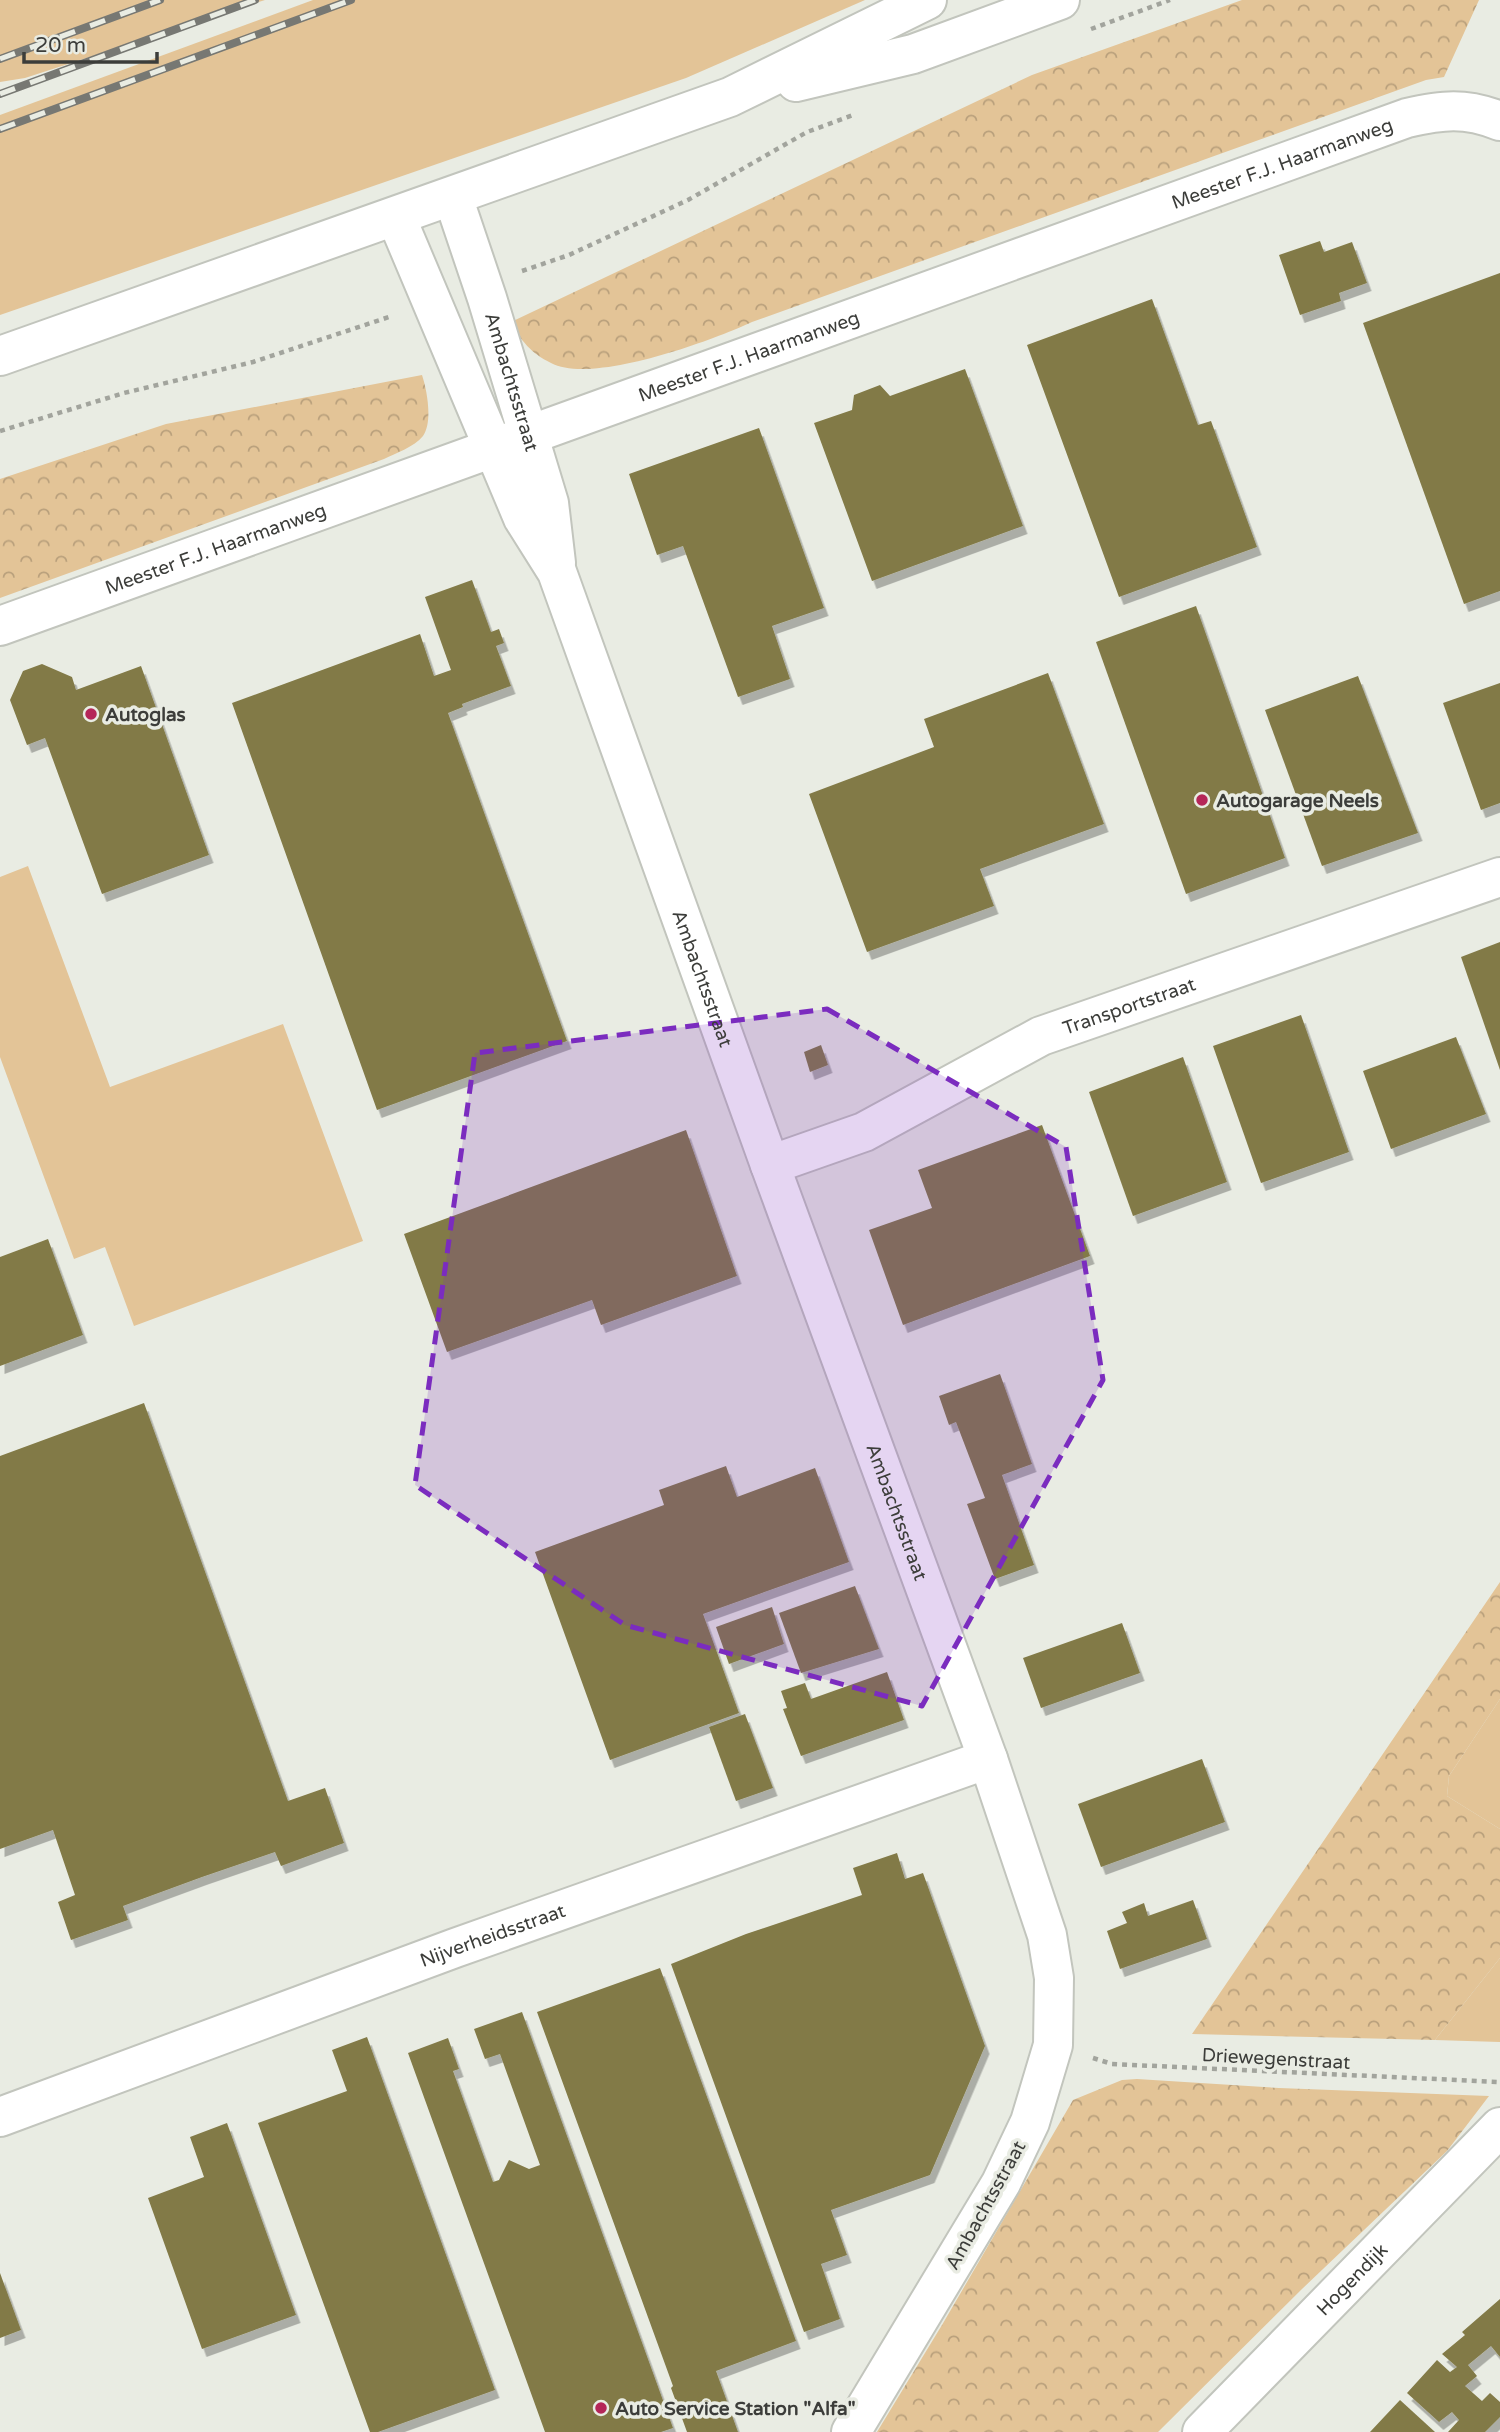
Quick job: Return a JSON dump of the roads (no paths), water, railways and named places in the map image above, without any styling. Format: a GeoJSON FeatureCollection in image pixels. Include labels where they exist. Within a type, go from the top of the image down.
{"type":"FeatureCollection","features":[{"type":"Feature","properties":{"kind":"street"},"geometry":{"type":"LineString","coordinates":[[0,356],[730,97],[927,0]]}},
{"type":"Feature","properties":{"kind":"street"},"geometry":{"type":"LineString","coordinates":[[730,97],[913,54],[1060,0]]}},
{"type":"Feature","properties":{"kind":"street","name":"Meester F.J. Haarmanweg"},"geometry":{"type":"LineString","coordinates":[[0,626],[1407,118],[1443,110],[1480,113],[1500,121]]}},
{"type":"Feature","properties":{"kind":"street","name":"Ambachtsstraat"},"geometry":{"type":"LineString","coordinates":[[453,197],[483,285],[510,441]]}},
{"type":"Feature","properties":{"kind":"street","name":"Ambachtsstraat"},"geometry":{"type":"LineString","coordinates":[[396,217],[431,303],[549,503],[557,572],[770,1165],[988,1759],[1047,1934],[1054,1978],[1053,2045],[1030,2122],[1002,2183],[851,2432]]}},
{"type":"Feature","properties":{"kind":"street","name":"Transportstraat"},"geometry":{"type":"LineString","coordinates":[[770,1165],[864,1132],[1041,1036],[1500,877]]}},
{"type":"Feature","properties":{"kind":"street","name":"Nijverheidsstraat"},"geometry":{"type":"LineString","coordinates":[[0,2117],[468,1943],[988,1759]]}},
{"type":"Feature","properties":{"kind":"street","name":"Hogendijk"},"geometry":{"type":"LineString","coordinates":[[1202,2432],[1500,2127]]}},
{"type":"Feature","properties":{"kind":"railway"},"geometry":{"type":"LineString","coordinates":[[0,59],[160,0]]}},
{"type":"Feature","properties":{"kind":"railway"},"geometry":{"type":"LineString","coordinates":[[0,94],[255,0]]}},
{"type":"Feature","properties":{"kind":"railway"},"geometry":{"type":"LineString","coordinates":[[0,129],[351,0]]}},
{"type":"Feature","properties":{"kind":"place","name":"Autoglas"},"geometry":{"type":"Point","coordinates":[91,714]}},
{"type":"Feature","properties":{"kind":"place","name":"Autogarage Neels"},"geometry":{"type":"Point","coordinates":[1202,800]}},
{"type":"Feature","properties":{"kind":"place","name":"Auto Service Station \"Alfa\""},"geometry":{"type":"Point","coordinates":[601,2408]}}]}
